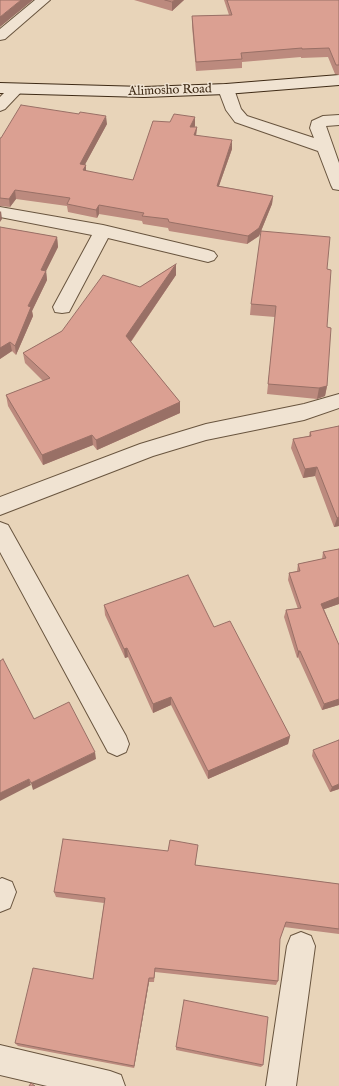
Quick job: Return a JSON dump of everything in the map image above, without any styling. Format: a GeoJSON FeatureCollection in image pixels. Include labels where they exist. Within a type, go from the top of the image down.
{"type":"FeatureCollection","features":[{"type":"Feature","properties":{"kind":"street"},"geometry":{"type":"LineString","coordinates":[[0,36],[43,0]]}},
{"type":"Feature","properties":{"kind":"street","name":"Alimosho Road"},"geometry":{"type":"LineString","coordinates":[[0,88],[144,92],[339,80]]}},
{"type":"Feature","properties":{"kind":"street"},"geometry":{"type":"LineString","coordinates":[[226,88],[234,110],[241,119],[326,148]]}},
{"type":"Feature","properties":{"kind":"street"},"geometry":{"type":"LineString","coordinates":[[0,106],[16,89]]}},
{"type":"Feature","properties":{"kind":"street"},"geometry":{"type":"LineString","coordinates":[[339,120],[323,121],[318,124],[318,128],[339,185]]}},
{"type":"Feature","properties":{"kind":"street"},"geometry":{"type":"LineString","coordinates":[[0,212],[103,231],[208,256]]}},
{"type":"Feature","properties":{"kind":"street"},"geometry":{"type":"LineString","coordinates":[[62,306],[103,231]]}},
{"type":"Feature","properties":{"kind":"street"},"geometry":{"type":"LineString","coordinates":[[0,506],[147,450],[206,432],[304,412],[339,401]]}},
{"type":"Feature","properties":{"kind":"street"},"geometry":{"type":"LineString","coordinates":[[0,531],[116,744]]}},
{"type":"Feature","properties":{"kind":"street"},"geometry":{"type":"LineString","coordinates":[[280,1086],[301,946]]}},
{"type":"Feature","properties":{"kind":"street"},"geometry":{"type":"LineString","coordinates":[[0,1060],[110,1086]]}},
{"type":"Feature","properties":{"kind":"building"},"geometry":{"type":"Polygon","coordinates":[[[0,0],[21,0],[0,17],[0,0]]]}},
{"type":"Feature","properties":{"kind":"building"},"geometry":{"type":"Polygon","coordinates":[[[227,0],[339,0],[339,65],[336,65],[329,48],[302,48],[241,53],[242,59],[196,62],[192,16],[232,15],[227,0]]]}},
{"type":"Feature","properties":{"kind":"building"},"geometry":{"type":"Polygon","coordinates":[[[21,105],[79,114],[80,112],[106,116],[80,164],[86,165],[83,170],[133,180],[153,121],[170,122],[174,114],[195,117],[190,127],[197,127],[194,135],[232,140],[217,186],[273,196],[259,228],[248,236],[169,222],[168,219],[142,216],[144,213],[99,205],[96,210],[67,204],[70,198],[15,190],[9,199],[0,198],[0,138],[21,105]]]}},
{"type":"Feature","properties":{"kind":"building"},"geometry":{"type":"Polygon","coordinates":[[[0,227],[57,237],[41,270],[46,271],[28,306],[31,307],[15,346],[10,342],[0,348],[0,227]]]}},
{"type":"Feature","properties":{"kind":"building"},"geometry":{"type":"Polygon","coordinates":[[[261,231],[330,237],[327,269],[331,270],[327,327],[331,328],[327,386],[319,388],[268,384],[276,306],[251,304],[261,231]]]}},
{"type":"Feature","properties":{"kind":"building"},"geometry":{"type":"Polygon","coordinates":[[[176,264],[126,336],[180,402],[96,440],[92,435],[42,455],[6,395],[50,378],[23,353],[62,331],[103,275],[140,287],[176,264]]]}},
{"type":"Feature","properties":{"kind":"building"},"geometry":{"type":"Polygon","coordinates":[[[339,426],[339,517],[337,518],[317,467],[305,469],[293,439],[311,436],[310,432],[339,426]]]}},
{"type":"Feature","properties":{"kind":"building"},"geometry":{"type":"Polygon","coordinates":[[[339,549],[339,597],[321,604],[339,645],[339,699],[324,704],[300,651],[298,651],[286,610],[301,608],[289,573],[300,571],[298,564],[326,558],[323,552],[339,549]]]}},
{"type":"Feature","properties":{"kind":"building"},"geometry":{"type":"Polygon","coordinates":[[[188,575],[214,627],[230,621],[290,736],[208,771],[171,697],[153,704],[127,648],[124,649],[104,605],[188,575]]]}},
{"type":"Feature","properties":{"kind":"building"},"geometry":{"type":"Polygon","coordinates":[[[3,659],[34,719],[69,702],[95,752],[31,783],[29,779],[0,793],[0,661],[3,659]]]}},
{"type":"Feature","properties":{"kind":"building"},"geometry":{"type":"Polygon","coordinates":[[[339,740],[339,784],[332,787],[313,750],[339,740]]]}},
{"type":"Feature","properties":{"kind":"building"},"geometry":{"type":"Polygon","coordinates":[[[63,839],[168,851],[170,840],[198,845],[195,865],[339,884],[339,929],[286,922],[280,939],[278,981],[155,968],[154,978],[149,978],[134,1066],[15,1043],[33,968],[93,979],[105,898],[54,892],[63,839]]]}},
{"type":"Feature","properties":{"kind":"building"},"geometry":{"type":"Polygon","coordinates":[[[184,1000],[268,1017],[263,1065],[176,1047],[184,1000]]]}}]}
